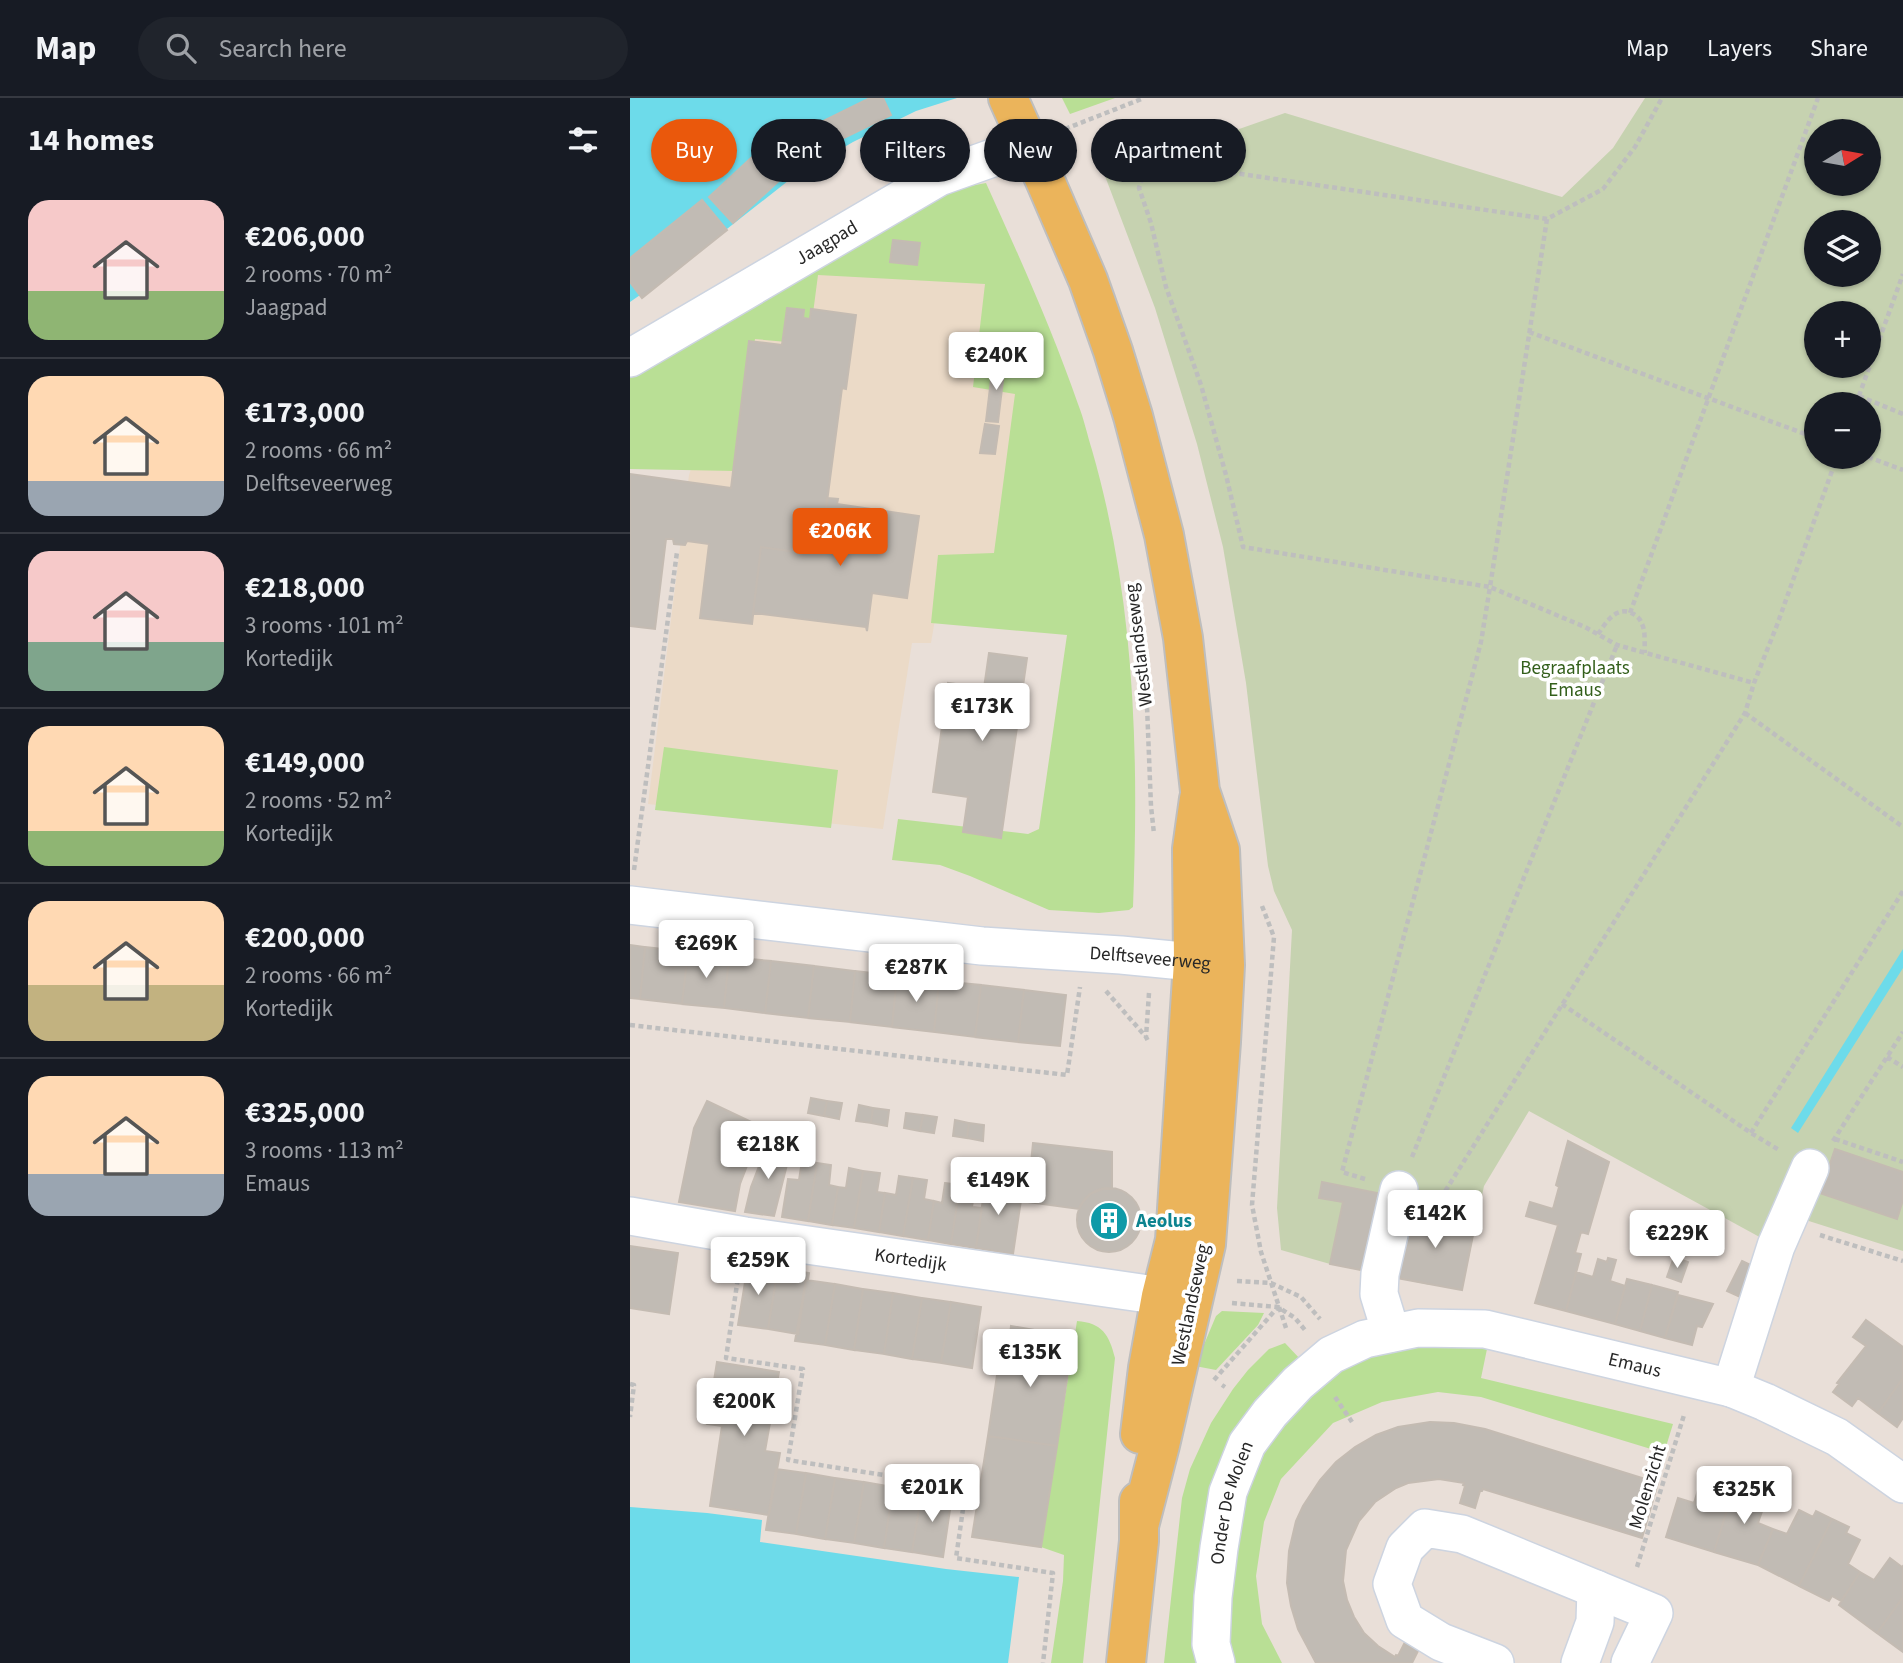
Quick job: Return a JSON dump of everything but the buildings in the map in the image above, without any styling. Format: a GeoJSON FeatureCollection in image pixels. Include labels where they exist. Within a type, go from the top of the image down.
{"type":"FeatureCollection","features":[{"type":"Feature","properties":{"kind":"main road","name":"Westlandseweg"},"geometry":{"type":"LineString","coordinates":[[1017,117],[1088,280],[1133,416],[1161,521],[1183,638],[1200,791],[1192,849],[1221,1042],[1206,1244],[1176,1298],[1160,1445],[1139,1526],[1126,1663]]}},
{"type":"Feature","properties":{"kind":"street","name":"Jaagpad"},"geometry":{"type":"LineString","coordinates":[[630,358],[940,177],[998,156],[1017,117]]}},
{"type":"Feature","properties":{"kind":"street","name":"Delftseveerweg"},"geometry":{"type":"LineString","coordinates":[[632,889],[982,946],[1080,957],[1152,958],[1209,964]]}},
{"type":"Feature","properties":{"kind":"street"},"geometry":{"type":"LineString","coordinates":[[1731,1388],[1776,1246],[1810,1168]]}},
{"type":"Feature","properties":{"kind":"street"},"geometry":{"type":"LineString","coordinates":[[1391,1333],[1379,1294],[1380,1275],[1399,1190]]}},
{"type":"Feature","properties":{"kind":"street","name":"Kortedijk"},"geometry":{"type":"LineString","coordinates":[[630,1216],[745,1236],[1176,1298]]}},
{"type":"Feature","properties":{"kind":"street","name":"Emaus"},"geometry":{"type":"LineString","coordinates":[[1315,1367],[1331,1355],[1365,1339],[1391,1333],[1418,1328],[1485,1329],[1731,1388],[1837,1437],[1903,1484]]}},
{"type":"Feature","properties":{"kind":"street","name":"Onder De Molen"},"geometry":{"type":"LineString","coordinates":[[1216,1663],[1211,1644],[1213,1597],[1228,1492],[1247,1444],[1270,1413],[1315,1367]]}},
{"type":"Feature","properties":{"kind":"street"},"geometry":{"type":"LineString","coordinates":[[1494,1663],[1441,1642],[1405,1620],[1392,1584],[1405,1548],[1425,1528],[1462,1534],[1654,1613],[1630,1663]]}},
{"type":"Feature","properties":{"kind":"street"},"geometry":{"type":"LineString","coordinates":[[1580,1663],[1609,1594]]}},
{"type":"Feature","properties":{"kind":"path"},"geometry":{"type":"LineString","coordinates":[[1077,124],[1144,98]]}},
{"type":"Feature","properties":{"kind":"path"},"geometry":{"type":"LineString","coordinates":[[1662,98],[1635,147],[1603,188],[1547,219],[1160,162],[1145,170],[1139,188],[1151,223],[1166,287],[1201,385],[1243,547],[1490,587],[1585,626],[1617,645],[1754,683]]}},
{"type":"Feature","properties":{"kind":"path"},"geometry":{"type":"LineString","coordinates":[[1630,612],[1818,98]]}},
{"type":"Feature","properties":{"kind":"path"},"geometry":{"type":"LineString","coordinates":[[1547,219],[1478,655],[1342,1172],[1439,1201],[1745,713],[1833,469]]}},
{"type":"Feature","properties":{"kind":"path"},"geometry":{"type":"LineString","coordinates":[[1860,392],[1903,274]]}},
{"type":"Feature","properties":{"kind":"path"},"geometry":{"type":"LineString","coordinates":[[1529,332],[1804,434]]}},
{"type":"Feature","properties":{"kind":"path"},"geometry":{"type":"LineString","coordinates":[[1881,405],[1903,414]]}},
{"type":"Feature","properties":{"kind":"path"},"geometry":{"type":"LineString","coordinates":[[1881,462],[1903,470]]}},
{"type":"Feature","properties":{"kind":"path"},"geometry":{"type":"LineString","coordinates":[[632,889],[677,552]]}},
{"type":"Feature","properties":{"kind":"path","name":"Westlandseweg"},"geometry":{"type":"LineString","coordinates":[[1135,601],[1146,681],[1155,843]]}},
{"type":"Feature","properties":{"kind":"path"},"geometry":{"type":"LineString","coordinates":[[1598,634],[1613,615],[1630,612],[1636,615],[1643,626],[1645,653]]}},
{"type":"Feature","properties":{"kind":"path"},"geometry":{"type":"LineString","coordinates":[[1399,1190],[1617,645]]}},
{"type":"Feature","properties":{"kind":"path"},"geometry":{"type":"LineString","coordinates":[[1745,713],[1903,827]]}},
{"type":"Feature","properties":{"kind":"path"},"geometry":{"type":"LineString","coordinates":[[1751,1133],[1903,891]]}},
{"type":"Feature","properties":{"kind":"path"},"geometry":{"type":"LineString","coordinates":[[630,1025],[1067,1075],[1080,957]]}},
{"type":"Feature","properties":{"kind":"path","name":"Delftseveerweg"},"geometry":{"type":"LineString","coordinates":[[1080,957],[1146,1037]]}},
{"type":"Feature","properties":{"kind":"path"},"geometry":{"type":"LineString","coordinates":[[1152,958],[1146,1037],[1152,1046]]}},
{"type":"Feature","properties":{"kind":"path"},"geometry":{"type":"LineString","coordinates":[[1562,1004],[1751,1133],[1810,1168],[1834,1139],[1903,1032]]}},
{"type":"Feature","properties":{"kind":"path"},"geometry":{"type":"LineString","coordinates":[[1265,1048],[1252,1205],[1261,1252],[1287,1331]]}},
{"type":"Feature","properties":{"kind":"path"},"geometry":{"type":"LineString","coordinates":[[1887,1058],[1903,1067]]}},
{"type":"Feature","properties":{"kind":"path"},"geometry":{"type":"LineString","coordinates":[[1834,1139],[1903,1162]]}},
{"type":"Feature","properties":{"kind":"path"},"geometry":{"type":"LineString","coordinates":[[1786,1224],[1903,1261]]}},
{"type":"Feature","properties":{"kind":"path"},"geometry":{"type":"LineString","coordinates":[[738,1280],[726,1358],[803,1369],[788,1460],[966,1488],[957,1558],[1052,1573],[1043,1663]]}},
{"type":"Feature","properties":{"kind":"path"},"geometry":{"type":"LineString","coordinates":[[1271,1283],[1301,1297],[1347,1348]]}},
{"type":"Feature","properties":{"kind":"path"},"geometry":{"type":"LineString","coordinates":[[1176,1298],[1278,1307]]}},
{"type":"Feature","properties":{"kind":"path","name":"Molenzicht"},"geometry":{"type":"LineString","coordinates":[[1609,1594],[1633,1578],[1647,1540],[1694,1380]]}},
{"type":"Feature","properties":{"kind":"path"},"geometry":{"type":"LineString","coordinates":[[630,1384],[634,1385],[630,1417]]}},
{"type":"Feature","properties":{"kind":"shaded area"},"geometry":{"type":"Polygon","coordinates":[[[855,237],[1015,258],[1020,388],[1000,560],[945,560],[931,643],[912,643],[883,829],[648,804],[689,475],[743,312],[855,237]]]}},
{"type":"Feature","properties":{"kind":"green space"},"geometry":{"type":"Polygon","coordinates":[[[1062,98],[1115,98],[1070,114],[1062,98]]]}},
{"type":"Feature","properties":{"kind":"green space","name":"Begraafplaats Emaus"},"geometry":{"type":"Polygon","coordinates":[[[1645,98],[1903,98],[1903,1251],[1790,1215],[1776,1246],[1529,1111],[1484,1186],[1462,1290],[1330,1264],[1281,1250],[1277,1208],[1292,930],[1274,891],[1268,866],[1246,683],[1223,547],[1197,444],[1155,308],[1107,182],[1246,182],[1246,127],[1285,113],[1562,197],[1613,148],[1645,98]]]}},
{"type":"Feature","properties":{"kind":"green space"},"geometry":{"type":"Polygon","coordinates":[[[986,183],[1068,376],[1084,421],[1106,506],[1117,562],[1131,676],[1135,849],[1133,907],[1129,910],[1099,913],[1049,910],[940,865],[892,860],[898,819],[1028,834],[1039,829],[1067,635],[931,623],[938,555],[994,553],[1015,394],[973,387],[985,284],[818,275],[809,344],[755,339],[735,471],[630,469],[630,373],[949,190],[986,183]]]}},
{"type":"Feature","properties":{"kind":"green space"},"geometry":{"type":"Polygon","coordinates":[[[664,747],[838,770],[831,828],[655,810],[664,747]]]}},
{"type":"Feature","properties":{"kind":"green space"},"geometry":{"type":"Polygon","coordinates":[[[1222,1311],[1264,1313],[1258,1325],[1216,1370],[1195,1366],[1216,1316],[1222,1311]]]}},
{"type":"Feature","properties":{"kind":"green space"},"geometry":{"type":"Polygon","coordinates":[[[1077,1321],[1093,1324],[1103,1331],[1115,1358],[1083,1663],[1051,1663],[1063,1581],[1064,1555],[1041,1547],[1077,1321]]]}},
{"type":"Feature","properties":{"kind":"green space"},"geometry":{"type":"Polygon","coordinates":[[[1285,1343],[1301,1360],[1275,1383],[1201,1663],[1164,1663],[1182,1498],[1190,1469],[1211,1423],[1233,1389],[1269,1349],[1285,1343]]]}},
{"type":"Feature","properties":{"kind":"green space"},"geometry":{"type":"Polygon","coordinates":[[[1460,1343],[1487,1349],[1481,1378],[1673,1424],[1664,1453],[1481,1397],[1438,1392],[1382,1402],[1333,1423],[1281,1479],[1264,1522],[1256,1576],[1262,1624],[1282,1663],[1231,1663],[1227,1628],[1232,1572],[1246,1491],[1269,1443],[1292,1409],[1327,1377],[1388,1348],[1460,1343]]]}},
{"type":"Feature","properties":{"kind":"water"},"geometry":{"type":"Polygon","coordinates":[[[630,98],[957,98],[900,119],[860,119],[860,139],[846,146],[846,119],[751,119],[751,182],[787,182],[630,302],[630,98]]]}},
{"type":"Feature","properties":{"kind":"water"},"geometry":{"type":"Polygon","coordinates":[[[1903,949],[1903,968],[1798,1133],[1791,1128],[1903,949]]]}},
{"type":"Feature","properties":{"kind":"water"},"geometry":{"type":"Polygon","coordinates":[[[630,1507],[762,1520],[760,1542],[1019,1577],[1008,1663],[630,1663],[630,1507]]]}},
{"type":"Feature","properties":{"kind":"place","name":"Aeolus"},"geometry":{"type":"Point","coordinates":[1109,1221]}}]}
